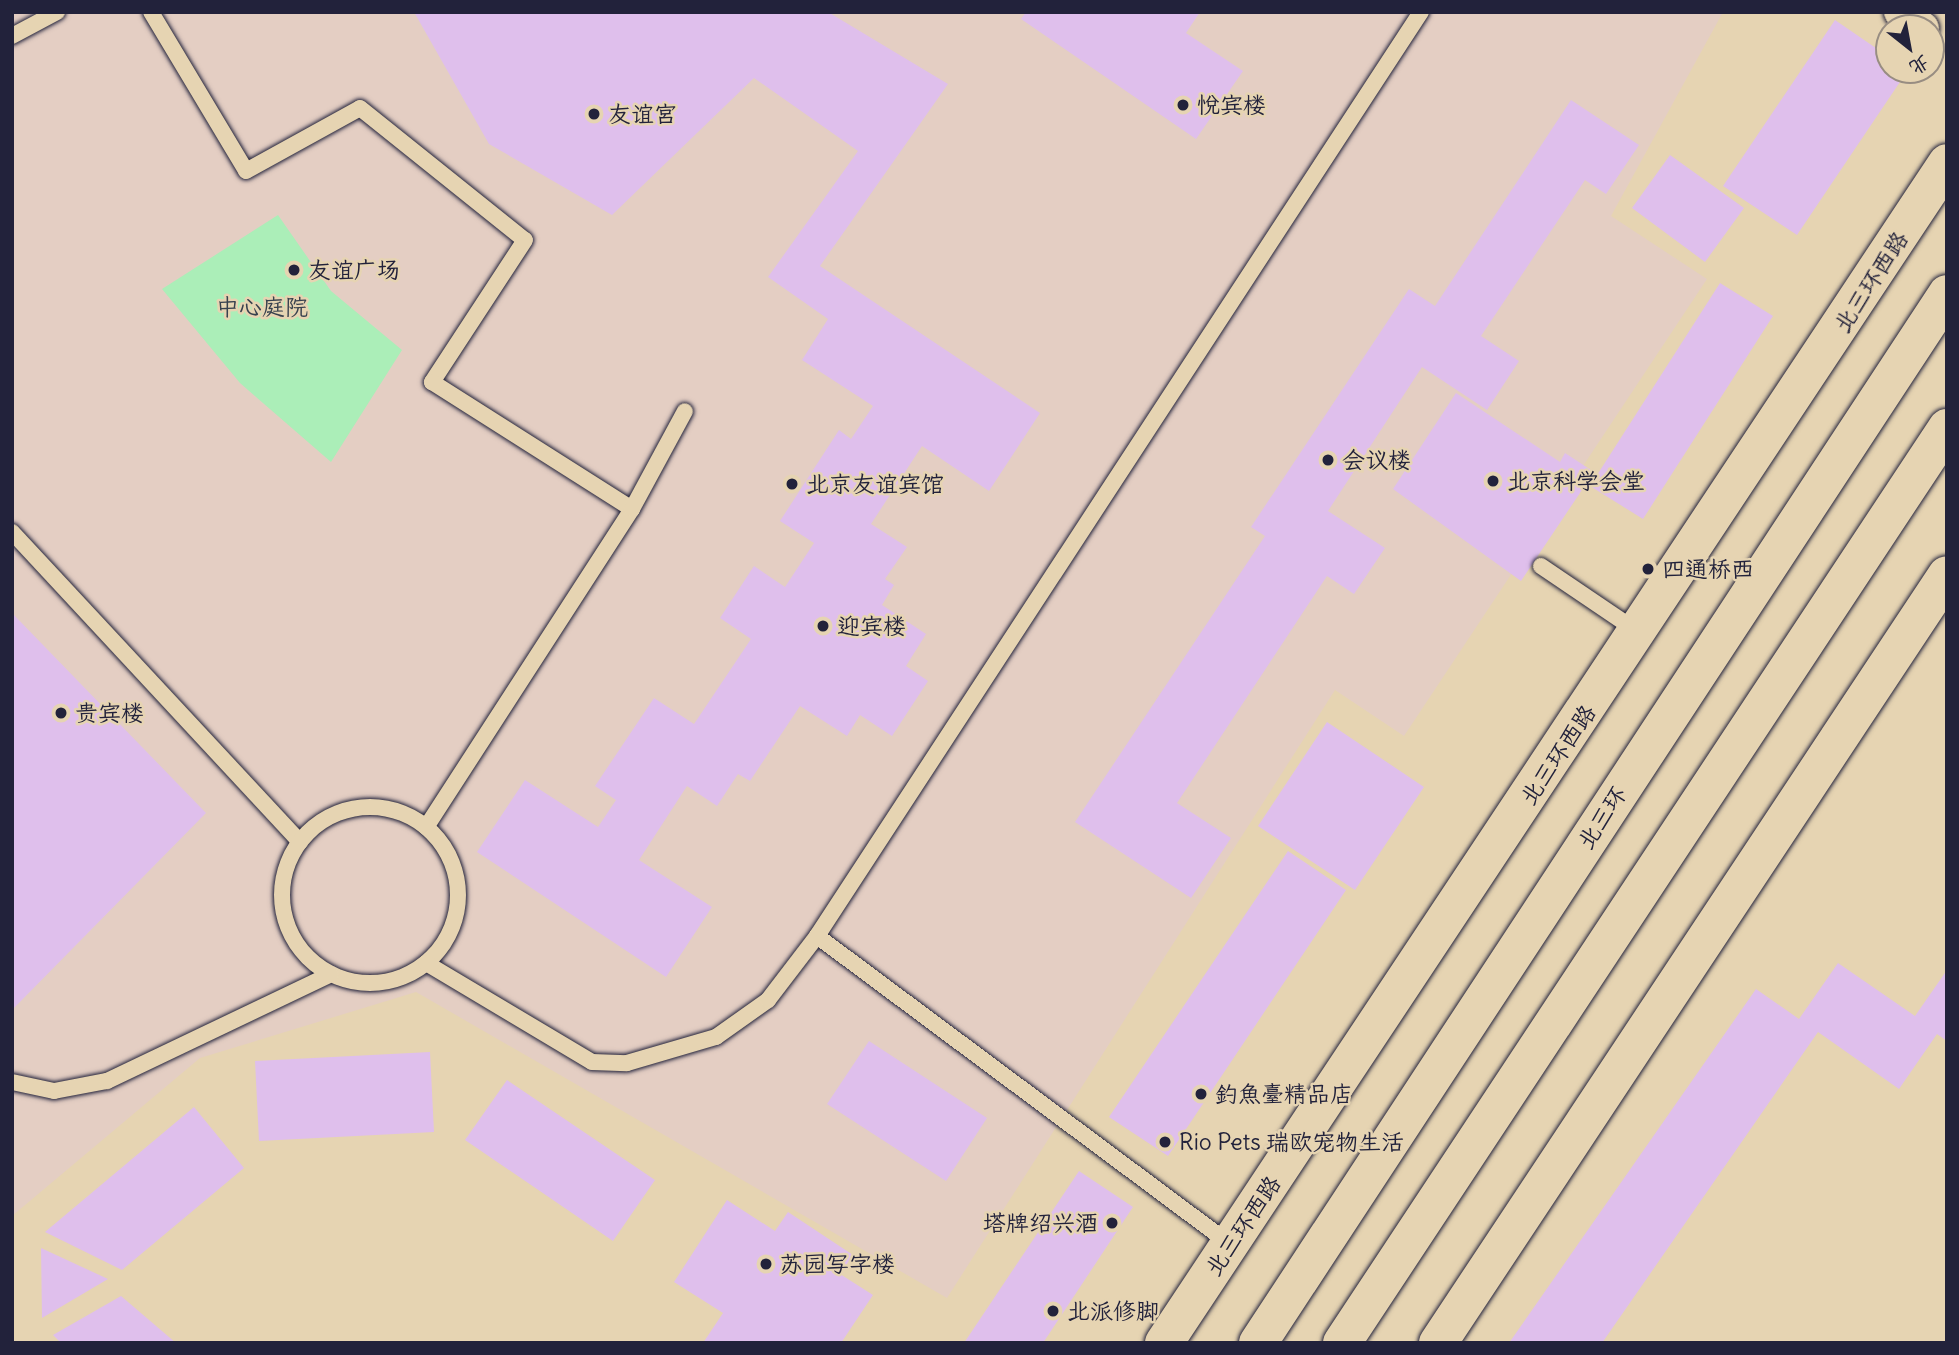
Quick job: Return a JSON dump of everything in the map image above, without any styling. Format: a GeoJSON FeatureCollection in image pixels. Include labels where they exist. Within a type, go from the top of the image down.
{"type":"FeatureCollection","features":[{"type":"Feature","properties":{"kind":"main road","name":"北三环西路"},"geometry":{"type":"LineString","coordinates":[[1164,1343],[1639,633],[1947,163]]}},
{"type":"Feature","properties":{"kind":"main road","name":"北三环"},"geometry":{"type":"LineString","coordinates":[[1258,1343],[1947,294]]}},
{"type":"Feature","properties":{"kind":"main road"},"geometry":{"type":"LineString","coordinates":[[1342,1343],[1947,428]]}},
{"type":"Feature","properties":{"kind":"main road"},"geometry":{"type":"LineString","coordinates":[[1438,1343],[1947,575]]}},
{"type":"Feature","properties":{"kind":"lane"},"geometry":{"type":"LineString","coordinates":[[12,36],[57,12]]}},
{"type":"Feature","properties":{"kind":"lane"},"geometry":{"type":"LineString","coordinates":[[151,12],[246,171],[360,108],[525,240],[432,382],[632,509]]}},
{"type":"Feature","properties":{"kind":"lane"},"geometry":{"type":"LineString","coordinates":[[426,963],[592,1062],[627,1063],[716,1037],[746,1020],[817,936],[1422,12]]}},
{"type":"Feature","properties":{"kind":"lane"},"geometry":{"type":"LineString","coordinates":[[426,827],[632,509],[685,411]]}},
{"type":"Feature","properties":{"kind":"lane"},"geometry":{"type":"LineString","coordinates":[[12,532],[300,842]]}},
{"type":"Feature","properties":{"kind":"lane"},"geometry":{"type":"LineString","coordinates":[[1541,566],[1639,633]]}},
{"type":"Feature","properties":{"kind":"lane"},"geometry":{"type":"LineString","coordinates":[[370,807],[426,827],[450,858],[458,895],[450,933],[426,963],[379,982],[331,974],[301,950],[284,915],[284,877],[300,842],[331,817],[370,807]]}},
{"type":"Feature","properties":{"kind":"lane"},"geometry":{"type":"LineString","coordinates":[[817,936],[1230,1244]]}},
{"type":"Feature","properties":{"kind":"lane"},"geometry":{"type":"LineString","coordinates":[[12,1082],[54,1091],[107,1081],[331,974]]}},
{"type":"Feature","properties":{"kind":"shaded area","name":"北京友谊宾馆"},"geometry":{"type":"Polygon","coordinates":[[[12,12],[1723,12],[1611,216],[1707,279],[1404,736],[1335,690],[947,1298],[416,992],[200,1058],[12,1216],[12,12]]]}},
{"type":"Feature","properties":{"kind":"green space","name":"中心庭院"},"geometry":{"type":"Polygon","coordinates":[[[278,215],[331,291],[402,350],[331,462],[240,383],[162,289],[278,215]]]}},
{"type":"Feature","properties":{"kind":"building"},"geometry":{"type":"Polygon","coordinates":[[[414,12],[828,12],[948,84],[820,266],[1040,413],[989,491],[922,446],[871,524],[907,547],[885,579],[894,585],[882,605],[926,634],[906,666],[928,681],[892,736],[860,715],[847,736],[800,706],[750,781],[738,774],[717,806],[687,786],[639,860],[712,907],[666,977],[477,852],[525,780],[598,827],[616,800],[595,786],[654,698],[694,724],[751,639],[720,618],[754,566],[785,587],[814,543],[780,521],[839,430],[851,439],[873,406],[802,360],[828,319],[768,277],[858,151],[754,78],[612,215],[489,144],[414,12]]]}},
{"type":"Feature","properties":{"kind":"building","name":"悅宾楼"},"geometry":{"type":"Polygon","coordinates":[[[1026,12],[1200,12],[1186,33],[1243,71],[1196,139],[1021,19],[1026,12]]]}},
{"type":"Feature","properties":{"kind":"building"},"geometry":{"type":"Polygon","coordinates":[[[1835,20],[1875,47],[1875,84],[1899,84],[1797,235],[1723,186],[1835,20]]]}},
{"type":"Feature","properties":{"kind":"building","name":"会议楼"},"geometry":{"type":"Polygon","coordinates":[[[1571,100],[1639,145],[1606,194],[1585,180],[1481,336],[1519,361],[1487,410],[1422,367],[1328,511],[1385,548],[1354,594],[1327,576],[1177,803],[1231,838],[1191,898],[1075,822],[1265,536],[1251,527],[1409,289],[1435,306],[1571,100]]]}},
{"type":"Feature","properties":{"kind":"building"},"geometry":{"type":"Polygon","coordinates":[[[1670,155],[1744,208],[1705,262],[1632,208],[1670,155]]]}},
{"type":"Feature","properties":{"kind":"building"},"geometry":{"type":"Polygon","coordinates":[[[1720,283],[1773,316],[1643,519],[1590,486],[1720,283]]]}},
{"type":"Feature","properties":{"kind":"building","name":"北京科学会堂"},"geometry":{"type":"Polygon","coordinates":[[[1456,393],[1560,462],[1565,453],[1594,472],[1521,581],[1393,489],[1456,393]]]}},
{"type":"Feature","properties":{"kind":"building","name":"贵宾楼"},"geometry":{"type":"Polygon","coordinates":[[[12,613],[206,813],[12,1010],[12,613]]]}},
{"type":"Feature","properties":{"kind":"building"},"geometry":{"type":"Polygon","coordinates":[[[1327,722],[1424,787],[1355,890],[1258,826],[1327,722]]]}},
{"type":"Feature","properties":{"kind":"building"},"geometry":{"type":"Polygon","coordinates":[[[1288,851],[1346,890],[1168,1156],[1109,1117],[1288,851]]]}},
{"type":"Feature","properties":{"kind":"building"},"geometry":{"type":"Polygon","coordinates":[[[1838,963],[1915,1016],[1947,970],[1947,1041],[1937,1034],[1899,1089],[1818,1032],[1602,1343],[1509,1343],[1756,989],[1799,1019],[1838,963]]]}},
{"type":"Feature","properties":{"kind":"building"},"geometry":{"type":"Polygon","coordinates":[[[869,1041],[987,1118],[946,1181],[827,1104],[869,1041]]]}},
{"type":"Feature","properties":{"kind":"building"},"geometry":{"type":"Polygon","coordinates":[[[430,1052],[434,1132],[259,1141],[255,1061],[430,1052]]]}},
{"type":"Feature","properties":{"kind":"building"},"geometry":{"type":"Polygon","coordinates":[[[507,1080],[655,1180],[613,1241],[465,1140],[507,1080]]]}},
{"type":"Feature","properties":{"kind":"building"},"geometry":{"type":"Polygon","coordinates":[[[194,1107],[244,1168],[122,1270],[45,1232],[194,1107]]]}},
{"type":"Feature","properties":{"kind":"building"},"geometry":{"type":"Polygon","coordinates":[[[1079,1171],[1133,1207],[1043,1343],[964,1343],[1079,1171]]]}},
{"type":"Feature","properties":{"kind":"building","name":"苏园写字楼"},"geometry":{"type":"Polygon","coordinates":[[[727,1200],[775,1231],[788,1212],[853,1255],[840,1274],[873,1295],[841,1343],[703,1343],[723,1313],[674,1282],[727,1200]]]}},
{"type":"Feature","properties":{"kind":"building"},"geometry":{"type":"Polygon","coordinates":[[[41,1248],[108,1279],[42,1318],[41,1248]]]}},
{"type":"Feature","properties":{"kind":"building"},"geometry":{"type":"Polygon","coordinates":[[[121,1296],[176,1343],[61,1343],[53,1335],[121,1296]]]}},
{"type":"Feature","properties":{"kind":"place","name":"悅宾楼"},"geometry":{"type":"Point","coordinates":[1183,105]}},
{"type":"Feature","properties":{"kind":"place","name":"友谊宫"},"geometry":{"type":"Point","coordinates":[594,114]}},
{"type":"Feature","properties":{"kind":"place","name":"友谊广场"},"geometry":{"type":"Point","coordinates":[294,270]}},
{"type":"Feature","properties":{"kind":"place","name":"会议楼"},"geometry":{"type":"Point","coordinates":[1328,460]}},
{"type":"Feature","properties":{"kind":"place","name":"北京科学会堂"},"geometry":{"type":"Point","coordinates":[1493,481]}},
{"type":"Feature","properties":{"kind":"place","name":"北京友谊宾馆"},"geometry":{"type":"Point","coordinates":[792,484]}},
{"type":"Feature","properties":{"kind":"place","name":"四通桥西"},"geometry":{"type":"Point","coordinates":[1648,569]}},
{"type":"Feature","properties":{"kind":"place","name":"迎宾楼"},"geometry":{"type":"Point","coordinates":[823,626]}},
{"type":"Feature","properties":{"kind":"place","name":"贵宾楼"},"geometry":{"type":"Point","coordinates":[61,713]}},
{"type":"Feature","properties":{"kind":"place","name":"釣魚臺精品店"},"geometry":{"type":"Point","coordinates":[1201,1094]}},
{"type":"Feature","properties":{"kind":"place","name":"Rio Pets 瑞欧宠物生活"},"geometry":{"type":"Point","coordinates":[1165,1142]}},
{"type":"Feature","properties":{"kind":"place","name":"塔牌绍兴酒"},"geometry":{"type":"Point","coordinates":[1112,1223]}},
{"type":"Feature","properties":{"kind":"place","name":"苏园写字楼"},"geometry":{"type":"Point","coordinates":[766,1264]}},
{"type":"Feature","properties":{"kind":"place","name":"北派修脚"},"geometry":{"type":"Point","coordinates":[1053,1311]}}]}
